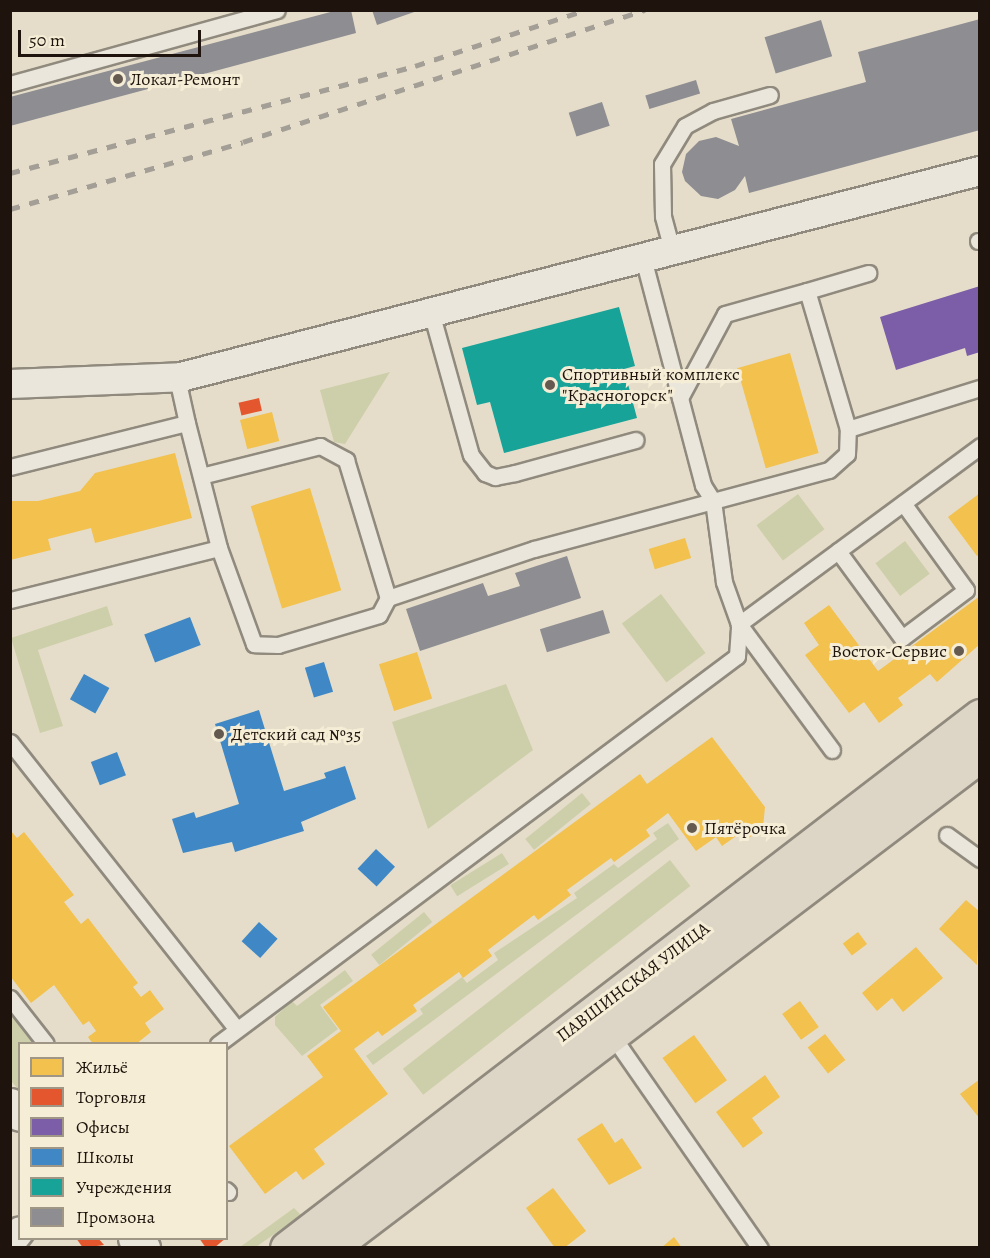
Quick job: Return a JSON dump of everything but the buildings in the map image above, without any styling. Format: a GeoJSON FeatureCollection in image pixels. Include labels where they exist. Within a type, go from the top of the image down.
{"type":"FeatureCollection","features":[{"type":"Feature","properties":{"kind":"main road","name":"ПАВШИНСКАЯ УЛИЦА"},"geometry":{"type":"LineString","coordinates":[[287,1248],[980,716]]}},
{"type":"Feature","properties":{"kind":"main road","name":"ПАВШИНСКАЯ УЛИЦА"},"geometry":{"type":"LineString","coordinates":[[330,1248],[980,755]]}},
{"type":"Feature","properties":{"kind":"street"},"geometry":{"type":"LineString","coordinates":[[10,384],[177,378],[980,171]]}},
{"type":"Feature","properties":{"kind":"lane"},"geometry":{"type":"LineString","coordinates":[[10,84],[277,10]]}},
{"type":"Feature","properties":{"kind":"lane"},"geometry":{"type":"LineString","coordinates":[[672,250],[663,216],[662,164],[685,126],[713,111],[770,95]]}},
{"type":"Feature","properties":{"kind":"lane"},"geometry":{"type":"LineString","coordinates":[[643,258],[703,485],[712,501],[724,582],[739,624],[832,750]]}},
{"type":"Feature","properties":{"kind":"lane"},"geometry":{"type":"LineString","coordinates":[[680,398],[725,314],[868,273]]}},
{"type":"Feature","properties":{"kind":"lane"},"geometry":{"type":"LineString","coordinates":[[177,378],[219,548],[254,644],[278,645],[379,615],[388,598],[534,549],[830,470],[847,454],[848,429],[807,291]]}},
{"type":"Feature","properties":{"kind":"lane"},"geometry":{"type":"LineString","coordinates":[[431,312],[471,456],[485,473],[495,477],[515,473],[636,440]]}},
{"type":"Feature","properties":{"kind":"lane"},"geometry":{"type":"LineString","coordinates":[[848,429],[980,388]]}},
{"type":"Feature","properties":{"kind":"lane"},"geometry":{"type":"LineString","coordinates":[[10,467],[187,423]]}},
{"type":"Feature","properties":{"kind":"lane"},"geometry":{"type":"LineString","coordinates":[[201,476],[320,446],[346,460],[388,598]]}},
{"type":"Feature","properties":{"kind":"lane"},"geometry":{"type":"LineString","coordinates":[[739,624],[980,446]]}},
{"type":"Feature","properties":{"kind":"lane"},"geometry":{"type":"LineString","coordinates":[[838,551],[902,638],[966,590],[903,503]]}},
{"type":"Feature","properties":{"kind":"lane"},"geometry":{"type":"LineString","coordinates":[[10,600],[219,548]]}},
{"type":"Feature","properties":{"kind":"lane"},"geometry":{"type":"LineString","coordinates":[[221,1042],[737,656],[739,624]]}},
{"type":"Feature","properties":{"kind":"lane"},"geometry":{"type":"LineString","coordinates":[[10,742],[237,1029]]}},
{"type":"Feature","properties":{"kind":"lane"},"geometry":{"type":"LineString","coordinates":[[947,835],[980,859]]}},
{"type":"Feature","properties":{"kind":"lane"},"geometry":{"type":"LineString","coordinates":[[10,998],[44,1042]]}},
{"type":"Feature","properties":{"kind":"lane"},"geometry":{"type":"LineString","coordinates":[[611,1034],[760,1248]]}},
{"type":"Feature","properties":{"kind":"green space"},"geometry":{"type":"Polygon","coordinates":[[[390,372],[345,444],[334,442],[320,390],[390,372]]]}},
{"type":"Feature","properties":{"kind":"green space"},"geometry":{"type":"Polygon","coordinates":[[[798,494],[824,529],[783,560],[756,525],[798,494]]]}},
{"type":"Feature","properties":{"kind":"green space"},"geometry":{"type":"Polygon","coordinates":[[[905,541],[930,574],[900,596],[875,563],[905,541]]]}},
{"type":"Feature","properties":{"kind":"green space"},"geometry":{"type":"Polygon","coordinates":[[[661,594],[706,653],[666,683],[622,623],[661,594]]]}},
{"type":"Feature","properties":{"kind":"green space"},"geometry":{"type":"Polygon","coordinates":[[[107,606],[113,625],[38,650],[63,726],[40,733],[11,638],[107,606]]]}},
{"type":"Feature","properties":{"kind":"green space"},"geometry":{"type":"Polygon","coordinates":[[[506,684],[533,750],[428,829],[392,722],[506,684]]]}},
{"type":"Feature","properties":{"kind":"green space"},"geometry":{"type":"Polygon","coordinates":[[[582,793],[591,804],[534,850],[525,839],[582,793]]]}},
{"type":"Feature","properties":{"kind":"green space"},"geometry":{"type":"Polygon","coordinates":[[[668,823],[679,839],[373,1065],[366,1056],[423,1014],[420,1009],[462,977],[467,983],[498,960],[494,953],[577,898],[574,893],[614,864],[618,868],[657,839],[653,833],[668,823]]]}},
{"type":"Feature","properties":{"kind":"green space"},"geometry":{"type":"Polygon","coordinates":[[[502,853],[509,864],[457,896],[450,885],[502,853]]]}},
{"type":"Feature","properties":{"kind":"green space"},"geometry":{"type":"Polygon","coordinates":[[[670,860],[690,886],[423,1095],[403,1069],[670,860]]]}},
{"type":"Feature","properties":{"kind":"green space"},"geometry":{"type":"Polygon","coordinates":[[[424,912],[432,922],[379,965],[371,955],[424,912]]]}},
{"type":"Feature","properties":{"kind":"green space"},"geometry":{"type":"Polygon","coordinates":[[[345,970],[353,981],[320,1005],[338,1029],[302,1056],[275,1025],[275,1017],[292,1001],[297,1006],[345,970]]]}},
{"type":"Feature","properties":{"kind":"green space"},"geometry":{"type":"Polygon","coordinates":[[[11,1013],[33,1042],[18,1042],[18,1089],[11,1081],[11,1013]]]}},
{"type":"Feature","properties":{"kind":"green space"},"geometry":{"type":"Polygon","coordinates":[[[294,1208],[301,1215],[256,1247],[240,1247],[294,1208]]]}},
{"type":"Feature","properties":{"kind":"railway"},"geometry":{"type":"LineString","coordinates":[[10,173],[415,66],[585,10]]}},
{"type":"Feature","properties":{"kind":"railway"},"geometry":{"type":"LineString","coordinates":[[10,209],[243,142],[645,10]]}},
{"type":"Feature","properties":{"kind":"place","name":"Локал-Ремонт"},"geometry":{"type":"Point","coordinates":[118,79]}},
{"type":"Feature","properties":{"kind":"place","name":"Спортивный комплекс \"Красногорск\""},"geometry":{"type":"Point","coordinates":[550,385]}},
{"type":"Feature","properties":{"kind":"place","name":"Восток-Сервис"},"geometry":{"type":"Point","coordinates":[959,651]}},
{"type":"Feature","properties":{"kind":"place","name":"Детский сад №35"},"geometry":{"type":"Point","coordinates":[219,734]}},
{"type":"Feature","properties":{"kind":"place","name":"Пятёрочка"},"geometry":{"type":"Point","coordinates":[692,828]}}]}
